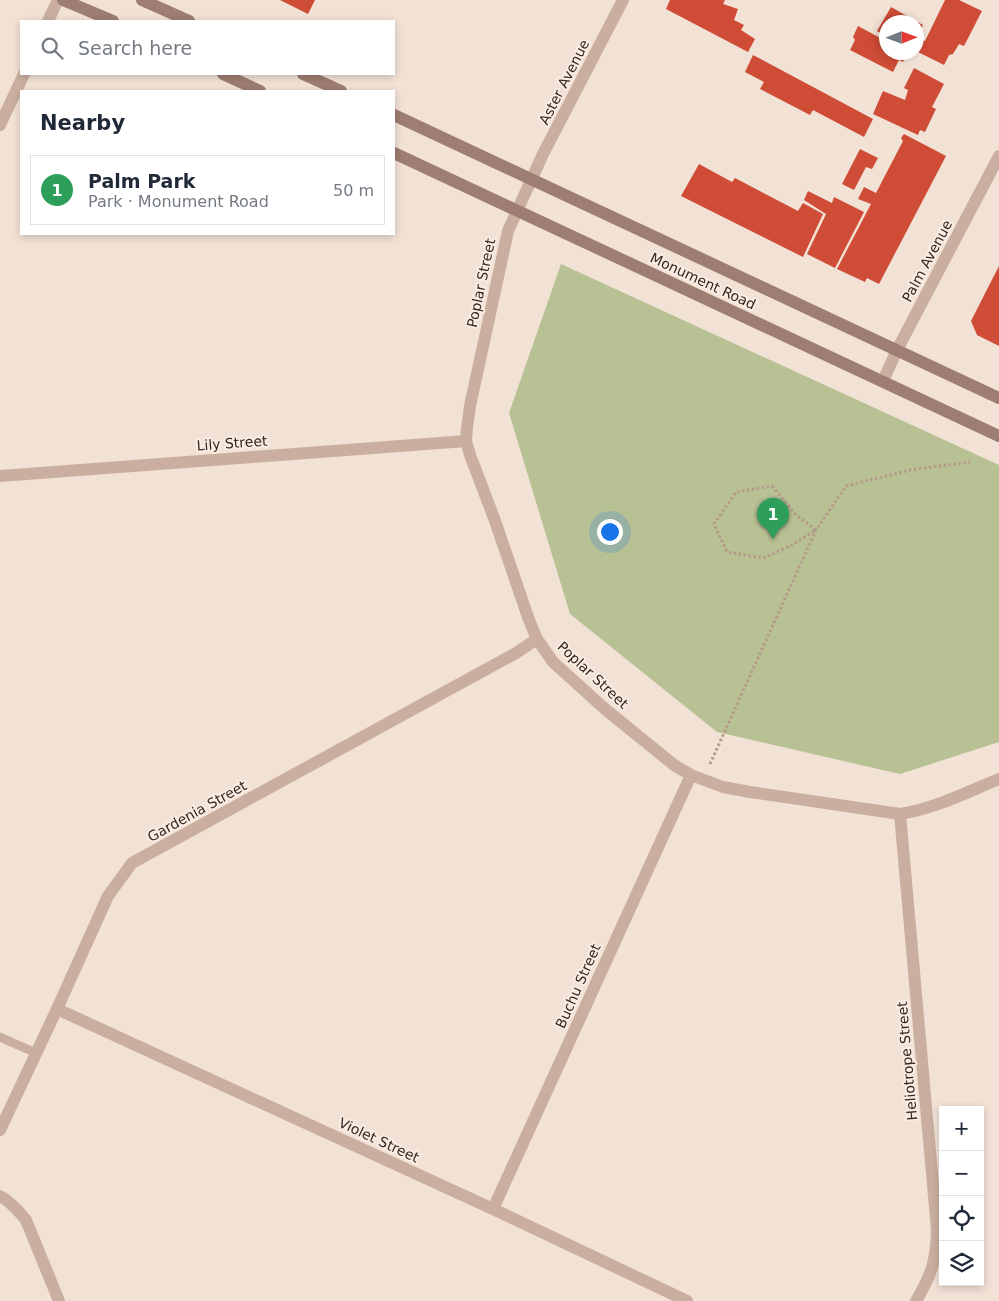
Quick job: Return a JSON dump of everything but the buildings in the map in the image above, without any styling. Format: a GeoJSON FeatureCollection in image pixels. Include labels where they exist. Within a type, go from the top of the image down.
{"type":"FeatureCollection","features":[{"type":"Feature","properties":{"kind":"main road"},"geometry":{"type":"LineString","coordinates":[[63,0],[111,20]]}},
{"type":"Feature","properties":{"kind":"main road"},"geometry":{"type":"LineString","coordinates":[[142,0],[187,20]]}},
{"type":"Feature","properties":{"kind":"main road"},"geometry":{"type":"LineString","coordinates":[[225,75],[258,90]]}},
{"type":"Feature","properties":{"kind":"main road"},"geometry":{"type":"LineString","coordinates":[[305,75],[339,90]]}},
{"type":"Feature","properties":{"kind":"main road","name":"Monument Road"},"geometry":{"type":"LineString","coordinates":[[395,115],[999,398]]}},
{"type":"Feature","properties":{"kind":"main road","name":"Monument Road"},"geometry":{"type":"LineString","coordinates":[[395,153],[999,436]]}},
{"type":"Feature","properties":{"kind":"street"},"geometry":{"type":"LineString","coordinates":[[48,20],[58,0]]}},
{"type":"Feature","properties":{"kind":"street","name":"Aster Avenue"},"geometry":{"type":"LineString","coordinates":[[531,179],[623,0]]}},
{"type":"Feature","properties":{"kind":"street"},"geometry":{"type":"LineString","coordinates":[[0,125],[24,75]]}},
{"type":"Feature","properties":{"kind":"street","name":"Palm Avenue"},"geometry":{"type":"LineString","coordinates":[[884,382],[897,350],[999,156]]}},
{"type":"Feature","properties":{"kind":"street","name":"Poplar Street"},"geometry":{"type":"LineString","coordinates":[[531,179],[508,231],[470,406],[466,441],[529,620],[537,639],[553,662],[674,765],[697,777],[723,786],[750,792],[900,814],[930,807],[999,779]]}},
{"type":"Feature","properties":{"kind":"street","name":"Lily Street"},"geometry":{"type":"LineString","coordinates":[[0,476],[466,441]]}},
{"type":"Feature","properties":{"kind":"street","name":"Gardenia Street"},"geometry":{"type":"LineString","coordinates":[[0,1130],[108,896],[132,863],[499,662],[537,639]]}},
{"type":"Feature","properties":{"kind":"street","name":"Buchu Street"},"geometry":{"type":"LineString","coordinates":[[493,1209],[697,777]]}},
{"type":"Feature","properties":{"kind":"street","name":"Heliotrope Street"},"geometry":{"type":"LineString","coordinates":[[900,814],[937,1230],[936,1252],[931,1273],[916,1301]]}},
{"type":"Feature","properties":{"kind":"street","name":"Violet Street"},"geometry":{"type":"LineString","coordinates":[[57,1009],[493,1209],[686,1301]]}},
{"type":"Feature","properties":{"kind":"street"},"geometry":{"type":"LineString","coordinates":[[0,1196],[8,1200],[26,1220],[59,1301]]}},
{"type":"Feature","properties":{"kind":"lane"},"geometry":{"type":"LineString","coordinates":[[0,1037],[36,1053]]}},
{"type":"Feature","properties":{"kind":"path"},"geometry":{"type":"LineString","coordinates":[[697,777],[816,530],[846,486],[910,470],[970,462]]}},
{"type":"Feature","properties":{"kind":"path"},"geometry":{"type":"LineString","coordinates":[[772,486],[796,515],[816,530],[790,546],[763,558],[727,552],[714,524],[736,492],[772,486]]}},
{"type":"Feature","properties":{"kind":"green space"},"geometry":{"type":"Polygon","coordinates":[[[561,264],[999,465],[999,742],[900,774],[717,732],[570,614],[509,413],[561,264]]]}},
{"type":"Feature","properties":{"kind":"place","name":"Palm Park"},"geometry":{"type":"Point","coordinates":[773,539]}}]}
